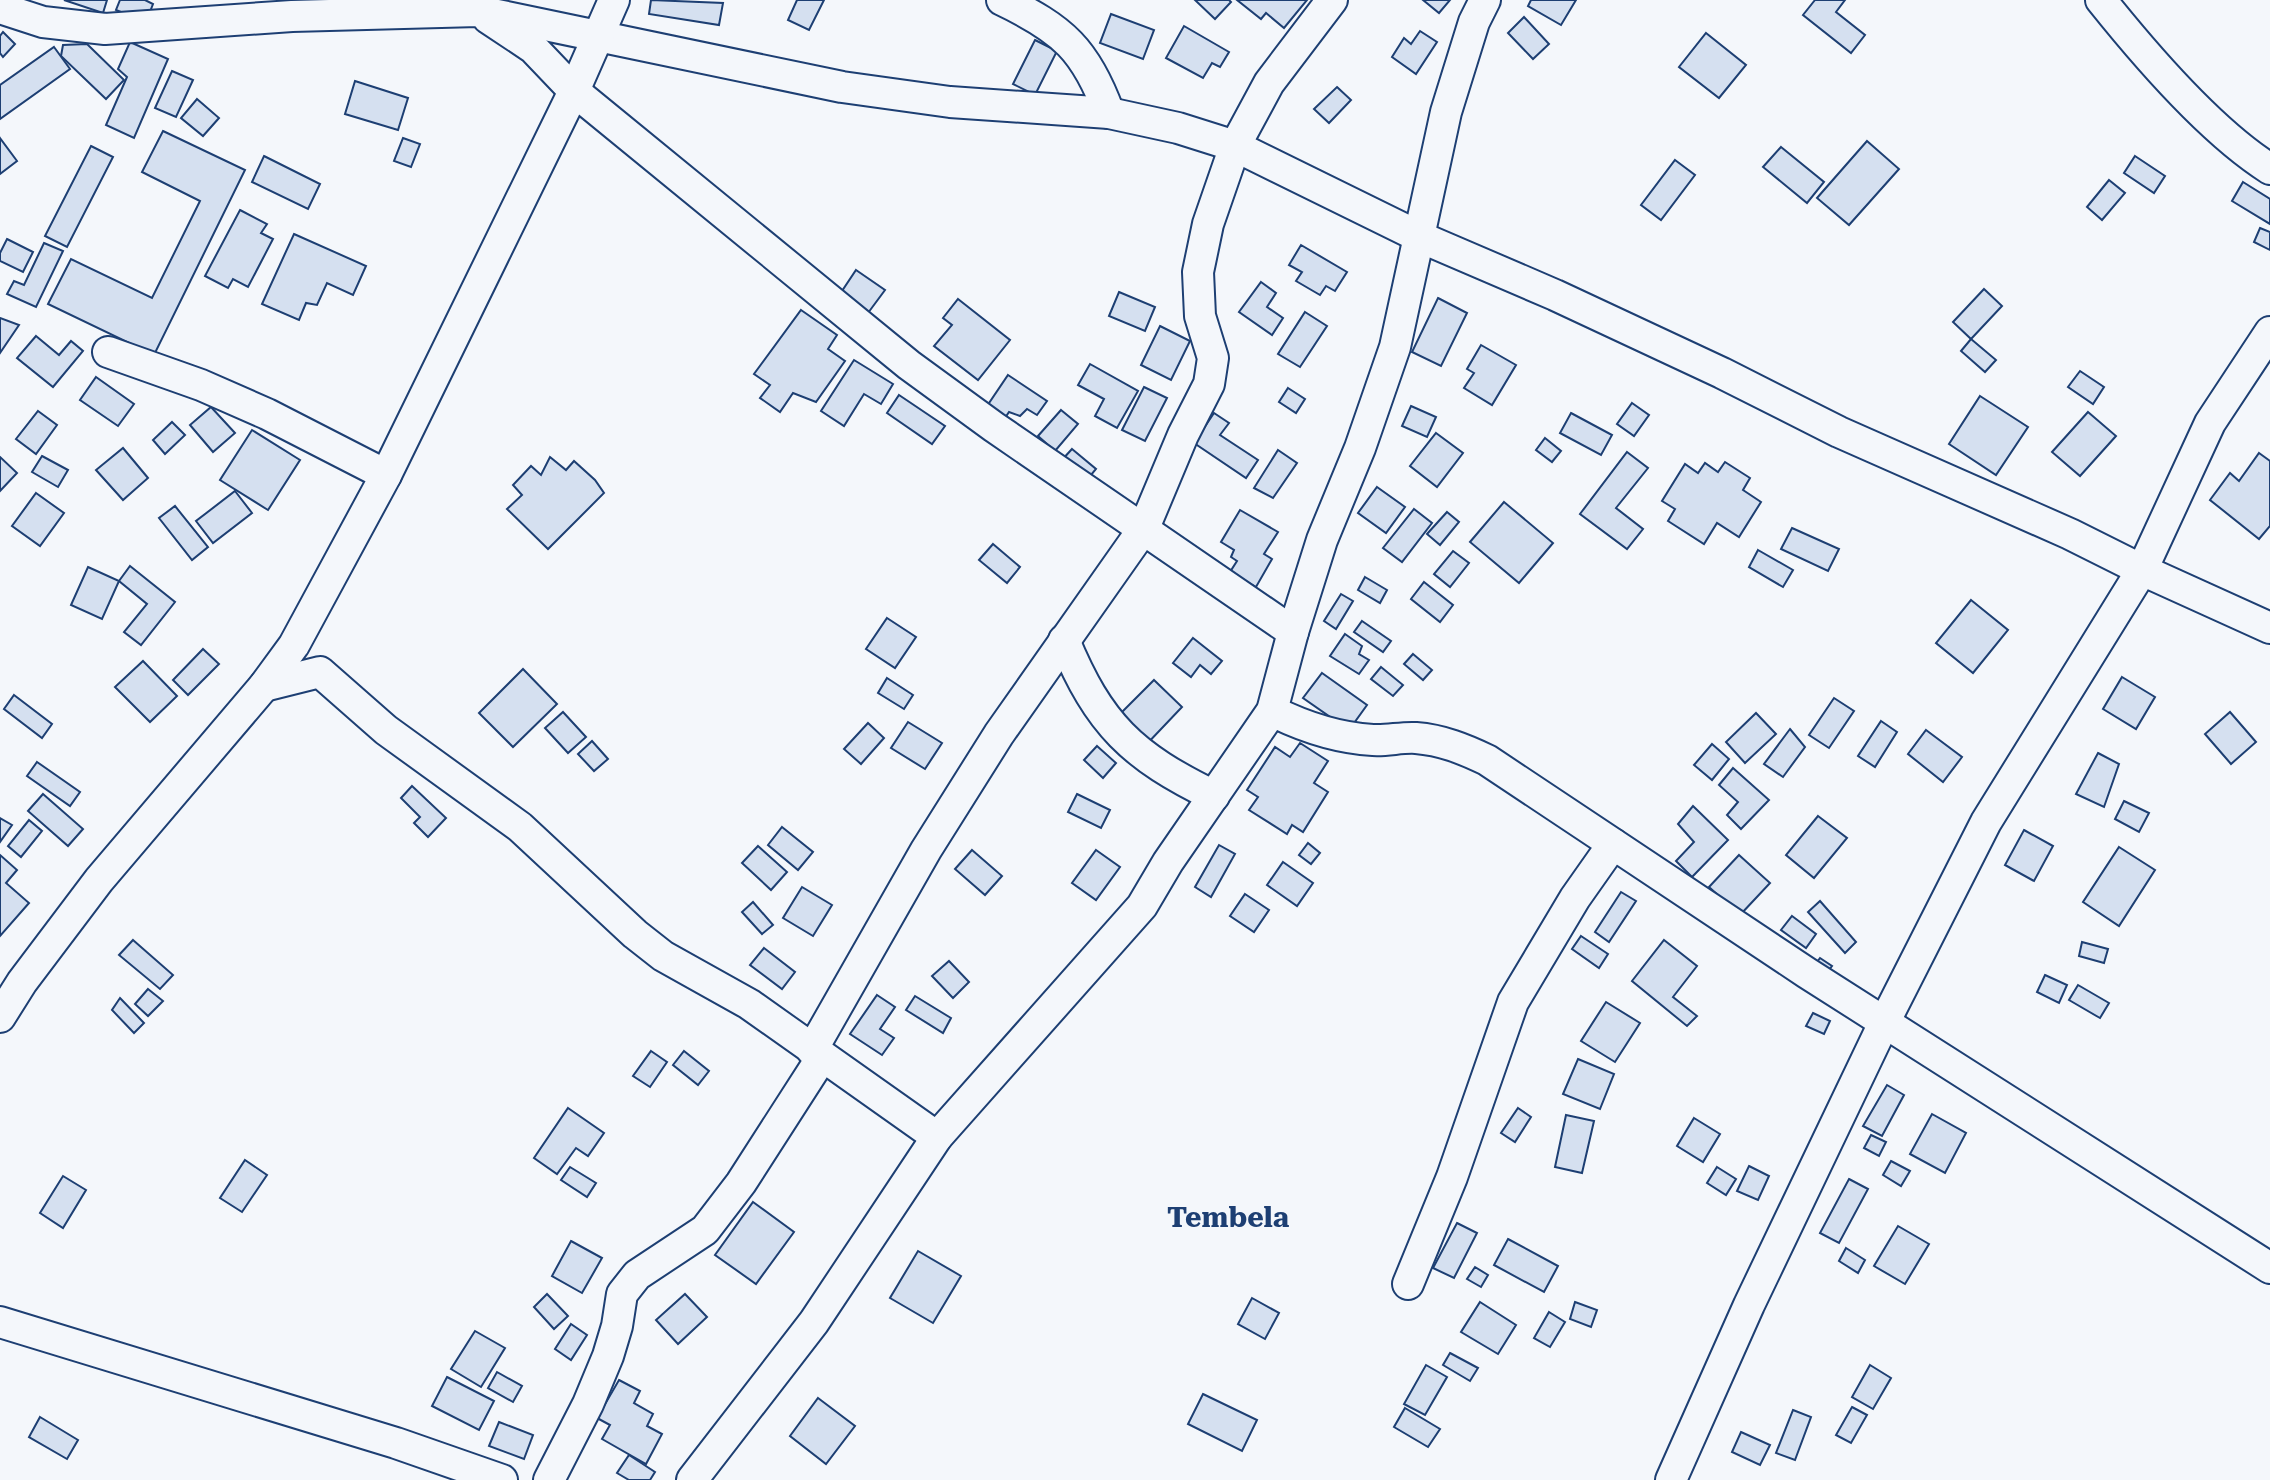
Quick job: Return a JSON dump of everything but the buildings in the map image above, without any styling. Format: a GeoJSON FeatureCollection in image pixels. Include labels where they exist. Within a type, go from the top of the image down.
{"type":"FeatureCollection","features":[{"type":"Feature","properties":{"kind":"street"},"geometry":{"type":"LineString","coordinates":[[0,1017],[22,982],[99,880],[264,686],[294,645],[386,475],[574,91],[614,0]]}},
{"type":"Feature","properties":{"kind":"street"},"geometry":{"type":"LineString","coordinates":[[1002,0],[1053,27],[1078,52],[1097,82],[1109,113]]}},
{"type":"Feature","properties":{"kind":"street"},"geometry":{"type":"LineString","coordinates":[[549,1480],[588,1404],[608,1356],[622,1294],[637,1275],[705,1230],[741,1183],[817,1054],[926,850],[999,734],[1144,528],[1183,435],[1209,384],[1213,358],[1200,316],[1198,272],[1208,224],[1235,146],[1269,83],[1332,0]]}},
{"type":"Feature","properties":{"kind":"street"},"geometry":{"type":"LineString","coordinates":[[692,1480],[814,1322],[937,1137],[1142,906],[1272,711],[1322,540],[1360,448],[1395,347],[1446,112],[1474,22],[1485,0]]}},
{"type":"Feature","properties":{"kind":"street"},"geometry":{"type":"LineString","coordinates":[[2101,0],[2176,86],[2221,129],[2270,169]]}},
{"type":"Feature","properties":{"kind":"street"},"geometry":{"type":"LineString","coordinates":[[4,6],[43,22],[105,29],[295,8],[467,6],[842,87],[950,102],[1109,113],[1178,128],[1235,146],[1420,237],[1555,295],[1839,432],[2070,534],[2270,628]]}},
{"type":"Feature","properties":{"kind":"street"},"geometry":{"type":"LineString","coordinates":[[467,6],[533,48],[574,91],[909,365],[1293,632]]}},
{"type":"Feature","properties":{"kind":"street"},"geometry":{"type":"LineString","coordinates":[[1671,1480],[1749,1305],[1884,1023],[1986,822],[2142,570],[2210,423],[2270,332]]}},
{"type":"Feature","properties":{"kind":"street"},"geometry":{"type":"LineString","coordinates":[[108,352],[241,402],[386,475]]}},
{"type":"Feature","properties":{"kind":"street"},"geometry":{"type":"LineString","coordinates":[[317,605],[320,672],[419,756],[520,827],[635,934],[663,956],[749,1004],[937,1137]]}},
{"type":"Feature","properties":{"kind":"street"},"geometry":{"type":"LineString","coordinates":[[1064,640],[1088,693],[1123,738],[1170,775],[1214,796]]}},
{"type":"Feature","properties":{"kind":"street"},"geometry":{"type":"LineString","coordinates":[[264,686],[320,672]]}},
{"type":"Feature","properties":{"kind":"street"},"geometry":{"type":"LineString","coordinates":[[1272,711],[1298,724],[1342,736],[1374,741],[1415,738],[1457,745],[1487,760],[1884,1023],[2270,1268]]}},
{"type":"Feature","properties":{"kind":"street"},"geometry":{"type":"LineString","coordinates":[[1408,1284],[1452,1177],[1513,1002],[1575,898],[1613,844]]}},
{"type":"Feature","properties":{"kind":"street"},"geometry":{"type":"LineString","coordinates":[[0,1322],[396,1443],[502,1480]]}},
{"type":"Feature","properties":{"kind":"district","name":"Tembela"},"geometry":{"type":"Point","coordinates":[1228,1217]}}]}
